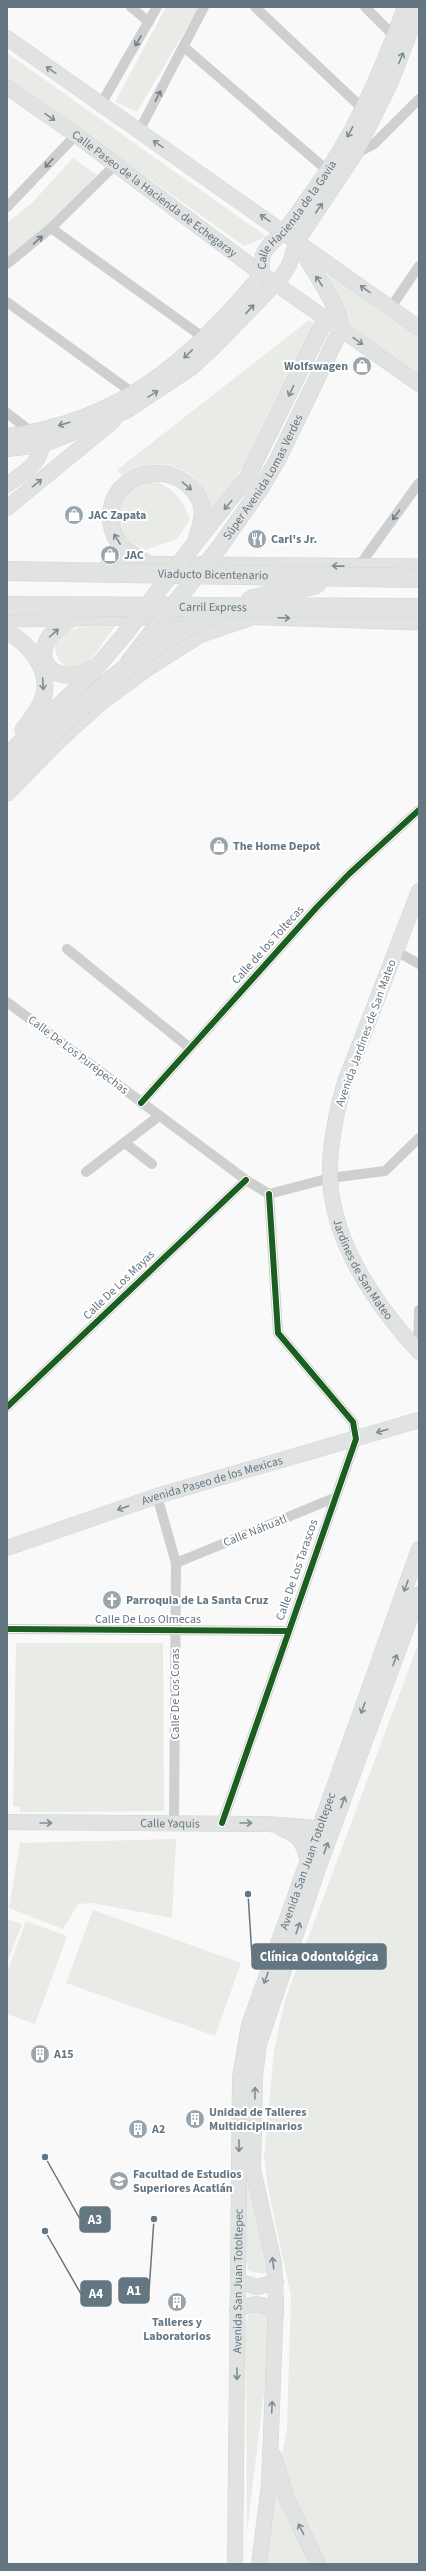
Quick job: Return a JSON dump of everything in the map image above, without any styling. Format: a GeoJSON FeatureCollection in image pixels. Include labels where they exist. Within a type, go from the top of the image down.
{"type":"FeatureCollection","features":[{"type":"Feature","properties":{"kind":"highway","name":"Viaducto Bicentenario"},"geometry":{"type":"LineString","coordinates":[[7,572],[355,572],[419,578]]}},
{"type":"Feature","properties":{"kind":"highway"},"geometry":{"type":"LineString","coordinates":[[7,776],[55,730],[129,666],[192,622],[227,607],[277,592],[355,572]]}},
{"type":"Feature","properties":{"kind":"highway","name":"Carril Express"},"geometry":{"type":"LineString","coordinates":[[12,612],[419,608]]}},
{"type":"Feature","properties":{"kind":"highway"},"geometry":{"type":"LineString","coordinates":[[12,612],[194,611]]}},
{"type":"Feature","properties":{"kind":"highway"},"geometry":{"type":"LineString","coordinates":[[7,782],[111,687],[207,626],[258,614]]}},
{"type":"Feature","properties":{"kind":"main road","name":"Calle Hacienda de la Gavia"},"geometry":{"type":"LineString","coordinates":[[7,449],[42,446],[191,368],[215,346],[286,272],[290,236],[328,171],[362,108],[384,80],[394,36],[405,7]]}},
{"type":"Feature","properties":{"kind":"main road","name":"Calle Hacienda de la Gavia"},"geometry":{"type":"LineString","coordinates":[[7,508],[127,401],[182,360],[262,274],[261,261],[265,249],[290,236],[355,154],[384,80],[419,9]]}},
{"type":"Feature","properties":{"kind":"main road"},"geometry":{"type":"LineString","coordinates":[[7,38],[419,328]]}},
{"type":"Feature","properties":{"kind":"main road","name":"Calle Paseo de la Hacienda de Echegaray"},"geometry":{"type":"LineString","coordinates":[[7,87],[76,135],[262,274],[419,384]]}},
{"type":"Feature","properties":{"kind":"main road"},"geometry":{"type":"LineString","coordinates":[[290,236],[334,304],[340,316],[341,329]]}},
{"type":"Feature","properties":{"kind":"main road","name":"Súper Avenida Lomas Verdes"},"geometry":{"type":"LineString","coordinates":[[7,754],[100,664],[232,499],[247,478],[326,318]]}},
{"type":"Feature","properties":{"kind":"main road","name":"Súper Avenida Lomas Verdes"},"geometry":{"type":"LineString","coordinates":[[7,793],[57,742],[152,632],[220,545],[261,488],[276,461],[341,329]]}},
{"type":"Feature","properties":{"kind":"main road"},"geometry":{"type":"LineString","coordinates":[[310,352],[322,349],[327,358]]}},
{"type":"Feature","properties":{"kind":"main road","name":"Calle Hacienda de la Gavia"},"geometry":{"type":"LineString","coordinates":[[7,436],[33,433],[78,420],[127,401]]}},
{"type":"Feature","properties":{"kind":"main road"},"geometry":{"type":"LineString","coordinates":[[7,485],[35,463],[41,455],[42,446]]}},
{"type":"Feature","properties":{"kind":"main road"},"geometry":{"type":"LineString","coordinates":[[147,563],[119,543],[114,534],[110,516],[113,499],[124,483],[140,475],[154,472],[172,475],[193,491],[200,502],[202,517],[194,545]]}},
{"type":"Feature","properties":{"kind":"main road"},"geometry":{"type":"LineString","coordinates":[[7,564],[147,563],[355,572],[419,567]]}},
{"type":"Feature","properties":{"kind":"main road"},"geometry":{"type":"LineString","coordinates":[[12,612],[74,616],[258,614],[419,622]]}},
{"type":"Feature","properties":{"kind":"main road"},"geometry":{"type":"LineString","coordinates":[[57,742],[100,703],[199,635],[258,614]]}},
{"type":"Feature","properties":{"kind":"main road"},"geometry":{"type":"LineString","coordinates":[[74,616],[48,639],[45,652],[49,666],[58,674],[68,677],[80,675],[100,664]]}},
{"type":"Feature","properties":{"kind":"main road"},"geometry":{"type":"LineString","coordinates":[[7,632],[32,651],[42,669],[44,682],[44,694],[38,708],[7,754]]}},
{"type":"Feature","properties":{"kind":"main road","name":"Avenida Jardines de San Mateo"},"geometry":{"type":"LineString","coordinates":[[330,1178],[336,1114],[340,1101],[419,891]]}},
{"type":"Feature","properties":{"kind":"main road","name":"Jardines de San Mateo"},"geometry":{"type":"LineString","coordinates":[[330,1178],[343,1237],[357,1269],[374,1296],[419,1352]]}},
{"type":"Feature","properties":{"kind":"main road","name":"Avenida Paseo de los Mexicas"},"geometry":{"type":"LineString","coordinates":[[7,1548],[158,1496],[419,1420]]}},
{"type":"Feature","properties":{"kind":"main road","name":"Avenida San Juan Totoltepec"},"geometry":{"type":"LineString","coordinates":[[259,2564],[269,2484],[276,2282],[270,2242],[253,2169],[256,2071],[259,2044],[326,1829],[419,1549]]}},
{"type":"Feature","properties":{"kind":"main road","name":"Avenida San Juan Totoltepec"},"geometry":{"type":"LineString","coordinates":[[235,2564],[240,2077],[243,2052],[249,2025],[308,1862],[326,1829],[419,1594]]}},
{"type":"Feature","properties":{"kind":"main road","name":"Calle Yaquis"},"geometry":{"type":"LineString","coordinates":[[7,1822],[268,1824],[326,1829]]}},
{"type":"Feature","properties":{"kind":"main road"},"geometry":{"type":"LineString","coordinates":[[268,1824],[298,1836],[305,1846],[308,1862]]}},
{"type":"Feature","properties":{"kind":"main road"},"geometry":{"type":"LineString","coordinates":[[238,2281],[257,2287],[276,2282]]}},
{"type":"Feature","properties":{"kind":"main road"},"geometry":{"type":"LineString","coordinates":[[237,2311],[244,2306],[257,2304],[270,2308],[276,2314]]}},
{"type":"Feature","properties":{"kind":"main road"},"geometry":{"type":"LineString","coordinates":[[225,2564],[231,2471],[237,2443]]}},
{"type":"Feature","properties":{"kind":"main road"},"geometry":{"type":"LineString","coordinates":[[250,2564],[260,2483],[270,2446]]}},
{"type":"Feature","properties":{"kind":"main road"},"geometry":{"type":"LineString","coordinates":[[270,2446],[287,2499],[318,2564]]}},
{"type":"Feature","properties":{"kind":"street"},"geometry":{"type":"LineString","coordinates":[[131,7],[149,22]]}},
{"type":"Feature","properties":{"kind":"street"},"geometry":{"type":"LineString","coordinates":[[101,104],[149,22],[156,7]]}},
{"type":"Feature","properties":{"kind":"street"},"geometry":{"type":"LineString","coordinates":[[139,131],[204,7]]}},
{"type":"Feature","properties":{"kind":"street"},"geometry":{"type":"LineString","coordinates":[[255,7],[362,108]]}},
{"type":"Feature","properties":{"kind":"street"},"geometry":{"type":"LineString","coordinates":[[365,7],[394,36]]}},
{"type":"Feature","properties":{"kind":"street"},"geometry":{"type":"LineString","coordinates":[[184,47],[328,171]]}},
{"type":"Feature","properties":{"kind":"street"},"geometry":{"type":"LineString","coordinates":[[355,154],[374,144],[419,99]]}},
{"type":"Feature","properties":{"kind":"street"},"geometry":{"type":"LineString","coordinates":[[7,207],[11,197],[76,135]]}},
{"type":"Feature","properties":{"kind":"street"},"geometry":{"type":"LineString","coordinates":[[7,264],[51,228],[115,165]]}},
{"type":"Feature","properties":{"kind":"street"},"geometry":{"type":"LineString","coordinates":[[51,228],[204,338]]}},
{"type":"Feature","properties":{"kind":"street"},"geometry":{"type":"LineString","coordinates":[[390,307],[419,266]]}},
{"type":"Feature","properties":{"kind":"street"},"geometry":{"type":"LineString","coordinates":[[7,302],[127,401]]}},
{"type":"Feature","properties":{"kind":"street"},"geometry":{"type":"LineString","coordinates":[[7,413],[33,433],[42,446]]}},
{"type":"Feature","properties":{"kind":"street"},"geometry":{"type":"LineString","coordinates":[[355,572],[419,484]]}},
{"type":"Feature","properties":{"kind":"street","name":"Calle de los Toltecas"},"geometry":{"type":"LineString","coordinates":[[142,1103],[317,906],[349,874],[419,810]]}},
{"type":"Feature","properties":{"kind":"street"},"geometry":{"type":"LineString","coordinates":[[67,948],[190,1048]]}},
{"type":"Feature","properties":{"kind":"street"},"geometry":{"type":"LineString","coordinates":[[396,951],[419,964]]}},
{"type":"Feature","properties":{"kind":"street","name":"Calle De Los Purépechas"},"geometry":{"type":"LineString","coordinates":[[7,1002],[246,1180],[269,1194]]}},
{"type":"Feature","properties":{"kind":"street"},"geometry":{"type":"LineString","coordinates":[[86,1172],[159,1116]]}},
{"type":"Feature","properties":{"kind":"street"},"geometry":{"type":"LineString","coordinates":[[356,1438],[353,1422],[278,1333],[269,1194],[330,1178],[385,1171],[419,1138]]}},
{"type":"Feature","properties":{"kind":"street"},"geometry":{"type":"LineString","coordinates":[[124,1143],[152,1164]]}},
{"type":"Feature","properties":{"kind":"street","name":"Calle De Los Mayas"},"geometry":{"type":"LineString","coordinates":[[7,1407],[246,1180]]}},
{"type":"Feature","properties":{"kind":"street"},"geometry":{"type":"LineString","coordinates":[[419,1310],[419,1352]]}},
{"type":"Feature","properties":{"kind":"street","name":"Calle De Los Tarascos"},"geometry":{"type":"LineString","coordinates":[[222,1823],[356,1438]]}},
{"type":"Feature","properties":{"kind":"street","name":"Calle De Los Coras"},"geometry":{"type":"LineString","coordinates":[[158,1496],[176,1563],[174,1823]]}},
{"type":"Feature","properties":{"kind":"street","name":"Calle Náhuatl"},"geometry":{"type":"LineString","coordinates":[[176,1563],[334,1498]]}},
{"type":"Feature","properties":{"kind":"street","name":"Calle De Los Olmecas"},"geometry":{"type":"LineString","coordinates":[[7,1629],[288,1631]]}},
{"type":"Feature","properties":{"kind":"shaded area"},"geometry":{"type":"Polygon","coordinates":[[[166,7],[199,7],[137,112],[115,102],[166,7]]]}},
{"type":"Feature","properties":{"kind":"shaded area"},"geometry":{"type":"Polygon","coordinates":[[[7,53],[267,237],[244,246],[7,78],[7,53]]]}},
{"type":"Feature","properties":{"kind":"shaded area"},"geometry":{"type":"Polygon","coordinates":[[[73,158],[97,175],[43,230],[7,259],[7,223],[33,202],[73,158]]]}},
{"type":"Feature","properties":{"kind":"shaded area"},"geometry":{"type":"Polygon","coordinates":[[[326,269],[419,335],[419,377],[350,327],[326,269]]]}},
{"type":"Feature","properties":{"kind":"shaded area"},"geometry":{"type":"Polygon","coordinates":[[[309,320],[314,324],[250,455],[220,502],[207,513],[208,503],[200,485],[187,472],[179,468],[160,464],[151,464],[137,468],[123,476],[117,470],[309,320]]]}},
{"type":"Feature","properties":{"kind":"shaded area"},"geometry":{"type":"Polygon","coordinates":[[[156,481],[168,488],[177,496],[190,519],[177,539],[146,550],[120,535],[117,518],[120,498],[140,482],[156,481]]]}},
{"type":"Feature","properties":{"kind":"shaded area"},"geometry":{"type":"Polygon","coordinates":[[[115,626],[92,658],[83,666],[67,666],[58,659],[56,643],[60,636],[67,631],[76,628],[115,626]]]}},
{"type":"Feature","properties":{"kind":"shaded area"},"geometry":{"type":"Polygon","coordinates":[[[419,1642],[419,2564],[261,2564],[287,2429],[291,2296],[268,2188],[264,2157],[274,2050],[285,2000],[419,1642]]]}},
{"type":"Feature","properties":{"kind":"shaded area"},"geometry":{"type":"Polygon","coordinates":[[[16,1643],[163,1643],[164,1811],[20,1812],[20,1807],[13,1807],[16,1643]]]}},
{"type":"Feature","properties":{"kind":"shaded area"},"geometry":{"type":"Polygon","coordinates":[[[176,1839],[172,1918],[92,1903],[78,1904],[63,1929],[9,1908],[20,1843],[176,1839]]]}},
{"type":"Feature","properties":{"kind":"shaded area"},"geometry":{"type":"Polygon","coordinates":[[[93,1910],[241,1963],[215,2036],[66,1983],[93,1910]]]}},
{"type":"Feature","properties":{"kind":"shaded area"},"geometry":{"type":"Polygon","coordinates":[[[7,1919],[22,1924],[7,1963],[7,1919]]]}},
{"type":"Feature","properties":{"kind":"shaded area"},"geometry":{"type":"Polygon","coordinates":[[[26,1921],[67,1936],[35,2024],[7,2014],[7,1972],[26,1921]]]}},
{"type":"Feature","properties":{"kind":"shaded area"},"geometry":{"type":"Polygon","coordinates":[[[244,2110],[271,2267],[264,2274],[249,2271],[246,2262],[244,2110]]]}},
{"type":"Feature","properties":{"kind":"shaded area"},"geometry":{"type":"Polygon","coordinates":[[[254,2310],[269,2315],[270,2343],[247,2531],[246,2384],[243,2334],[248,2315],[254,2310]]]}},
{"type":"Feature","properties":{"kind":"cycle path"},"geometry":{"type":"LineString","coordinates":[[141,1103],[317,907],[349,874],[419,810]]}},
{"type":"Feature","properties":{"kind":"cycle path"},"geometry":{"type":"LineString","coordinates":[[7,1407],[246,1180]]}},
{"type":"Feature","properties":{"kind":"cycle path"},"geometry":{"type":"LineString","coordinates":[[222,1823],[356,1439],[353,1422],[278,1333],[269,1194]]}},
{"type":"Feature","properties":{"kind":"cycle path"},"geometry":{"type":"LineString","coordinates":[[7,1629],[288,1631]]}},
{"type":"Feature","properties":{"kind":"place","name":"Wolfswagen"},"geometry":{"type":"Point","coordinates":[362,366]}},
{"type":"Feature","properties":{"kind":"place","name":"JAC Zapata"},"geometry":{"type":"Point","coordinates":[74,515]}},
{"type":"Feature","properties":{"kind":"place","name":"Carl's Jr."},"geometry":{"type":"Point","coordinates":[257,539]}},
{"type":"Feature","properties":{"kind":"place","name":"JAC"},"geometry":{"type":"Point","coordinates":[110,555]}},
{"type":"Feature","properties":{"kind":"place","name":"The Home Depot"},"geometry":{"type":"Point","coordinates":[219,846]}},
{"type":"Feature","properties":{"kind":"place","name":"Parroquia de La Santa Cruz"},"geometry":{"type":"Point","coordinates":[112,1600]}},
{"type":"Feature","properties":{"kind":"place","name":"Clínica Odontológica"},"geometry":{"type":"Point","coordinates":[248,1894]}},
{"type":"Feature","properties":{"kind":"place","name":"A15"},"geometry":{"type":"Point","coordinates":[40,2054]}},
{"type":"Feature","properties":{"kind":"place","name":"Unidad de Talleres Multidiciplinarios"},"geometry":{"type":"Point","coordinates":[195,2119]}},
{"type":"Feature","properties":{"kind":"place","name":"A2"},"geometry":{"type":"Point","coordinates":[138,2129]}},
{"type":"Feature","properties":{"kind":"place","name":"A3"},"geometry":{"type":"Point","coordinates":[45,2157]}},
{"type":"Feature","properties":{"kind":"place","name":"Facultad de Estudios Superiores Acatlán"},"geometry":{"type":"Point","coordinates":[119,2181]}},
{"type":"Feature","properties":{"kind":"place","name":"A1"},"geometry":{"type":"Point","coordinates":[154,2219]}},
{"type":"Feature","properties":{"kind":"place","name":"A4"},"geometry":{"type":"Point","coordinates":[45,2231]}},
{"type":"Feature","properties":{"kind":"place","name":"Talleres y Laboratorios"},"geometry":{"type":"Point","coordinates":[177,2302]}}]}
